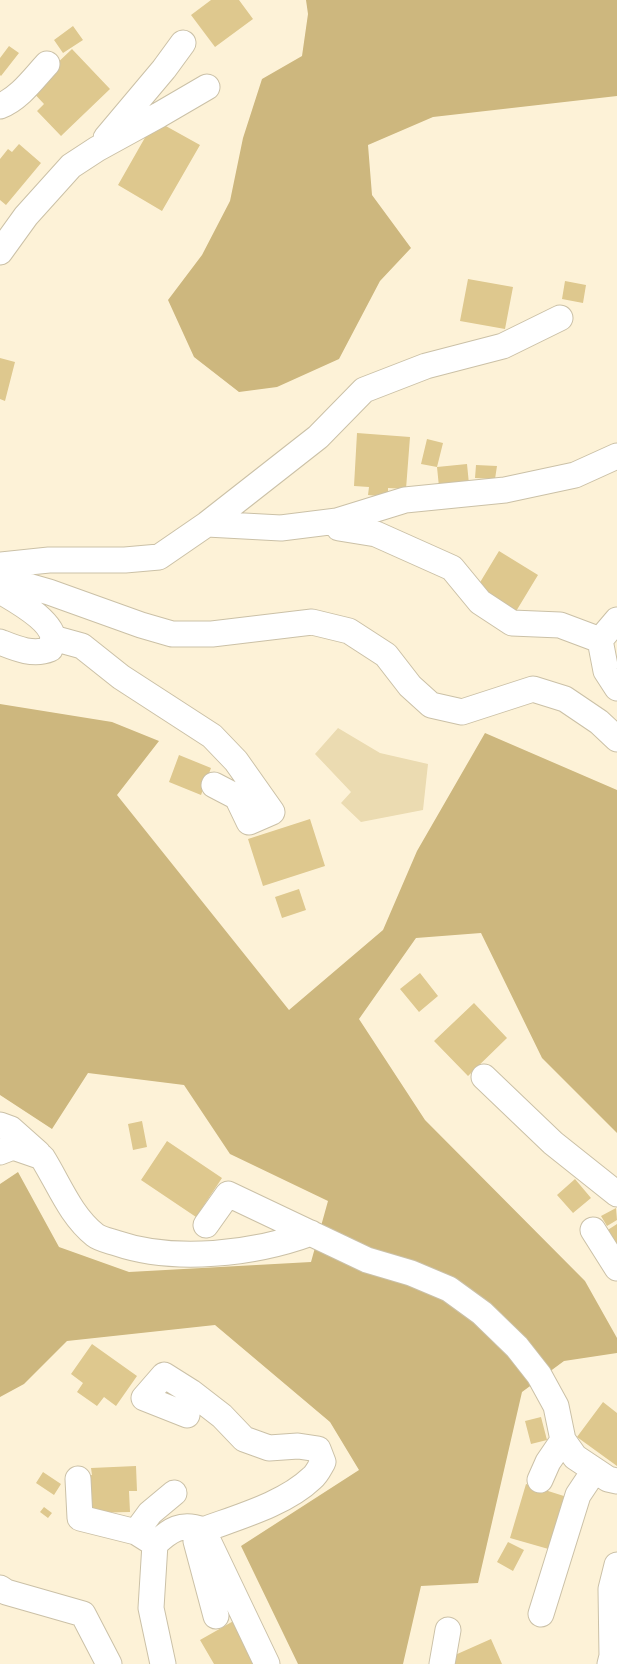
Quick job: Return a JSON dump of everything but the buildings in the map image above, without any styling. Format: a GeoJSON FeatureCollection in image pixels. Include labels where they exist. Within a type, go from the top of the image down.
{"type":"FeatureCollection","features":[{"type":"Feature","properties":{"kind":"street"},"geometry":{"type":"LineString","coordinates":[[97,149],[183,44]]}},
{"type":"Feature","properties":{"kind":"street"},"geometry":{"type":"LineString","coordinates":[[0,106],[23,90],[47,64]]}},
{"type":"Feature","properties":{"kind":"street"},"geometry":{"type":"LineString","coordinates":[[0,252],[26,216],[71,166],[97,149],[207,87]]}},
{"type":"Feature","properties":{"kind":"street"},"geometry":{"type":"LineString","coordinates":[[0,565],[49,560],[125,560],[159,557],[207,524],[318,437],[364,390],[426,366],[504,346],[560,318]]}},
{"type":"Feature","properties":{"kind":"street"},"geometry":{"type":"LineString","coordinates":[[207,524],[281,528],[337,521],[405,500],[505,490],[575,475],[617,456]]}},
{"type":"Feature","properties":{"kind":"street"},"geometry":{"type":"LineString","coordinates":[[337,521],[338,528],[376,534],[452,568],[480,602],[512,623],[560,625],[600,640]]}},
{"type":"Feature","properties":{"kind":"street"},"geometry":{"type":"LineString","coordinates":[[0,578],[50,592],[141,625],[172,634],[212,634],[312,622],[349,631],[386,655],[410,686],[431,705],[462,712],[533,689],[565,698],[599,722],[617,739]]}},
{"type":"Feature","properties":{"kind":"street"},"geometry":{"type":"LineString","coordinates":[[0,591],[25,607],[48,626],[53,638],[50,649],[43,652],[26,651],[0,642]]}},
{"type":"Feature","properties":{"kind":"street"},"geometry":{"type":"LineString","coordinates":[[600,640],[617,620]]}},
{"type":"Feature","properties":{"kind":"street"},"geometry":{"type":"LineString","coordinates":[[53,638],[82,646],[121,677],[212,736],[236,761],[272,812],[249,822],[237,797],[214,785]]}},
{"type":"Feature","properties":{"kind":"street"},"geometry":{"type":"LineString","coordinates":[[600,640],[606,671],[617,688]]}},
{"type":"Feature","properties":{"kind":"street"},"geometry":{"type":"LineString","coordinates":[[484,1077],[553,1143],[617,1194]]}},
{"type":"Feature","properties":{"kind":"street"},"geometry":{"type":"LineString","coordinates":[[0,1125],[11,1128],[42,1157],[74,1215],[96,1236],[132,1249],[191,1255],[242,1250],[292,1240],[311,1233]]}},
{"type":"Feature","properties":{"kind":"street"},"geometry":{"type":"LineString","coordinates":[[0,1152],[13,1147],[42,1157]]}},
{"type":"Feature","properties":{"kind":"street"},"geometry":{"type":"LineString","coordinates":[[206,1225],[228,1194],[367,1260],[411,1273],[450,1289],[482,1313],[516,1347],[539,1375],[556,1406],[563,1440],[575,1457],[594,1471],[608,1479],[617,1481]]}},
{"type":"Feature","properties":{"kind":"street"},"geometry":{"type":"LineString","coordinates":[[593,1230],[617,1268]]}},
{"type":"Feature","properties":{"kind":"street"},"geometry":{"type":"LineString","coordinates":[[78,1478],[80,1518],[145,1538],[170,1530],[198,1528],[246,1515],[288,1496],[313,1477],[323,1462],[318,1449],[298,1446],[269,1448],[244,1439],[222,1416],[191,1392],[164,1375],[144,1398],[187,1415]]}},
{"type":"Feature","properties":{"kind":"street"},"geometry":{"type":"LineString","coordinates":[[540,1480],[548,1462],[563,1440]]}},
{"type":"Feature","properties":{"kind":"street"},"geometry":{"type":"LineString","coordinates":[[541,1614],[578,1495],[594,1471]]}},
{"type":"Feature","properties":{"kind":"street"},"geometry":{"type":"LineString","coordinates":[[163,1664],[151,1608],[145,1538],[150,1513],[174,1493]]}},
{"type":"Feature","properties":{"kind":"street"},"geometry":{"type":"LineString","coordinates":[[198,1528],[216,1616]]}},
{"type":"Feature","properties":{"kind":"street"},"geometry":{"type":"LineString","coordinates":[[198,1528],[267,1664]]}},
{"type":"Feature","properties":{"kind":"street"},"geometry":{"type":"LineString","coordinates":[[610,1664],[612,1656],[611,1589],[617,1565]]}},
{"type":"Feature","properties":{"kind":"street"},"geometry":{"type":"LineString","coordinates":[[0,1588],[6,1592],[83,1614],[110,1664]]}},
{"type":"Feature","properties":{"kind":"street"},"geometry":{"type":"LineString","coordinates":[[442,1664],[448,1630]]}},
{"type":"Feature","properties":{"kind":"shaded area"},"geometry":{"type":"Polygon","coordinates":[[[306,0],[617,0],[617,96],[433,117],[368,145],[372,195],[411,248],[380,281],[339,359],[277,387],[239,392],[194,357],[168,300],[202,255],[230,201],[243,138],[262,79],[302,56],[308,14],[306,0]]]}},
{"type":"Feature","properties":{"kind":"shaded area"},"geometry":{"type":"Polygon","coordinates":[[[0,704],[112,722],[159,741],[117,795],[289,1010],[383,930],[417,851],[485,733],[617,790],[617,1133],[542,1058],[481,933],[416,938],[359,1019],[425,1120],[585,1281],[617,1338],[617,1353],[564,1361],[522,1392],[478,1583],[421,1586],[403,1664],[298,1664],[241,1546],[359,1470],[330,1422],[215,1325],[67,1341],[24,1384],[0,1397],[0,1184],[18,1172],[59,1247],[129,1272],[311,1262],[328,1201],[230,1154],[184,1085],[88,1073],[52,1129],[0,1095],[0,704]]]}},
{"type":"Feature","properties":{"kind":"shaded area"},"geometry":{"type":"Polygon","coordinates":[[[338,728],[380,753],[428,764],[423,810],[361,822],[341,803],[351,792],[315,754],[338,728]]]}}]}
